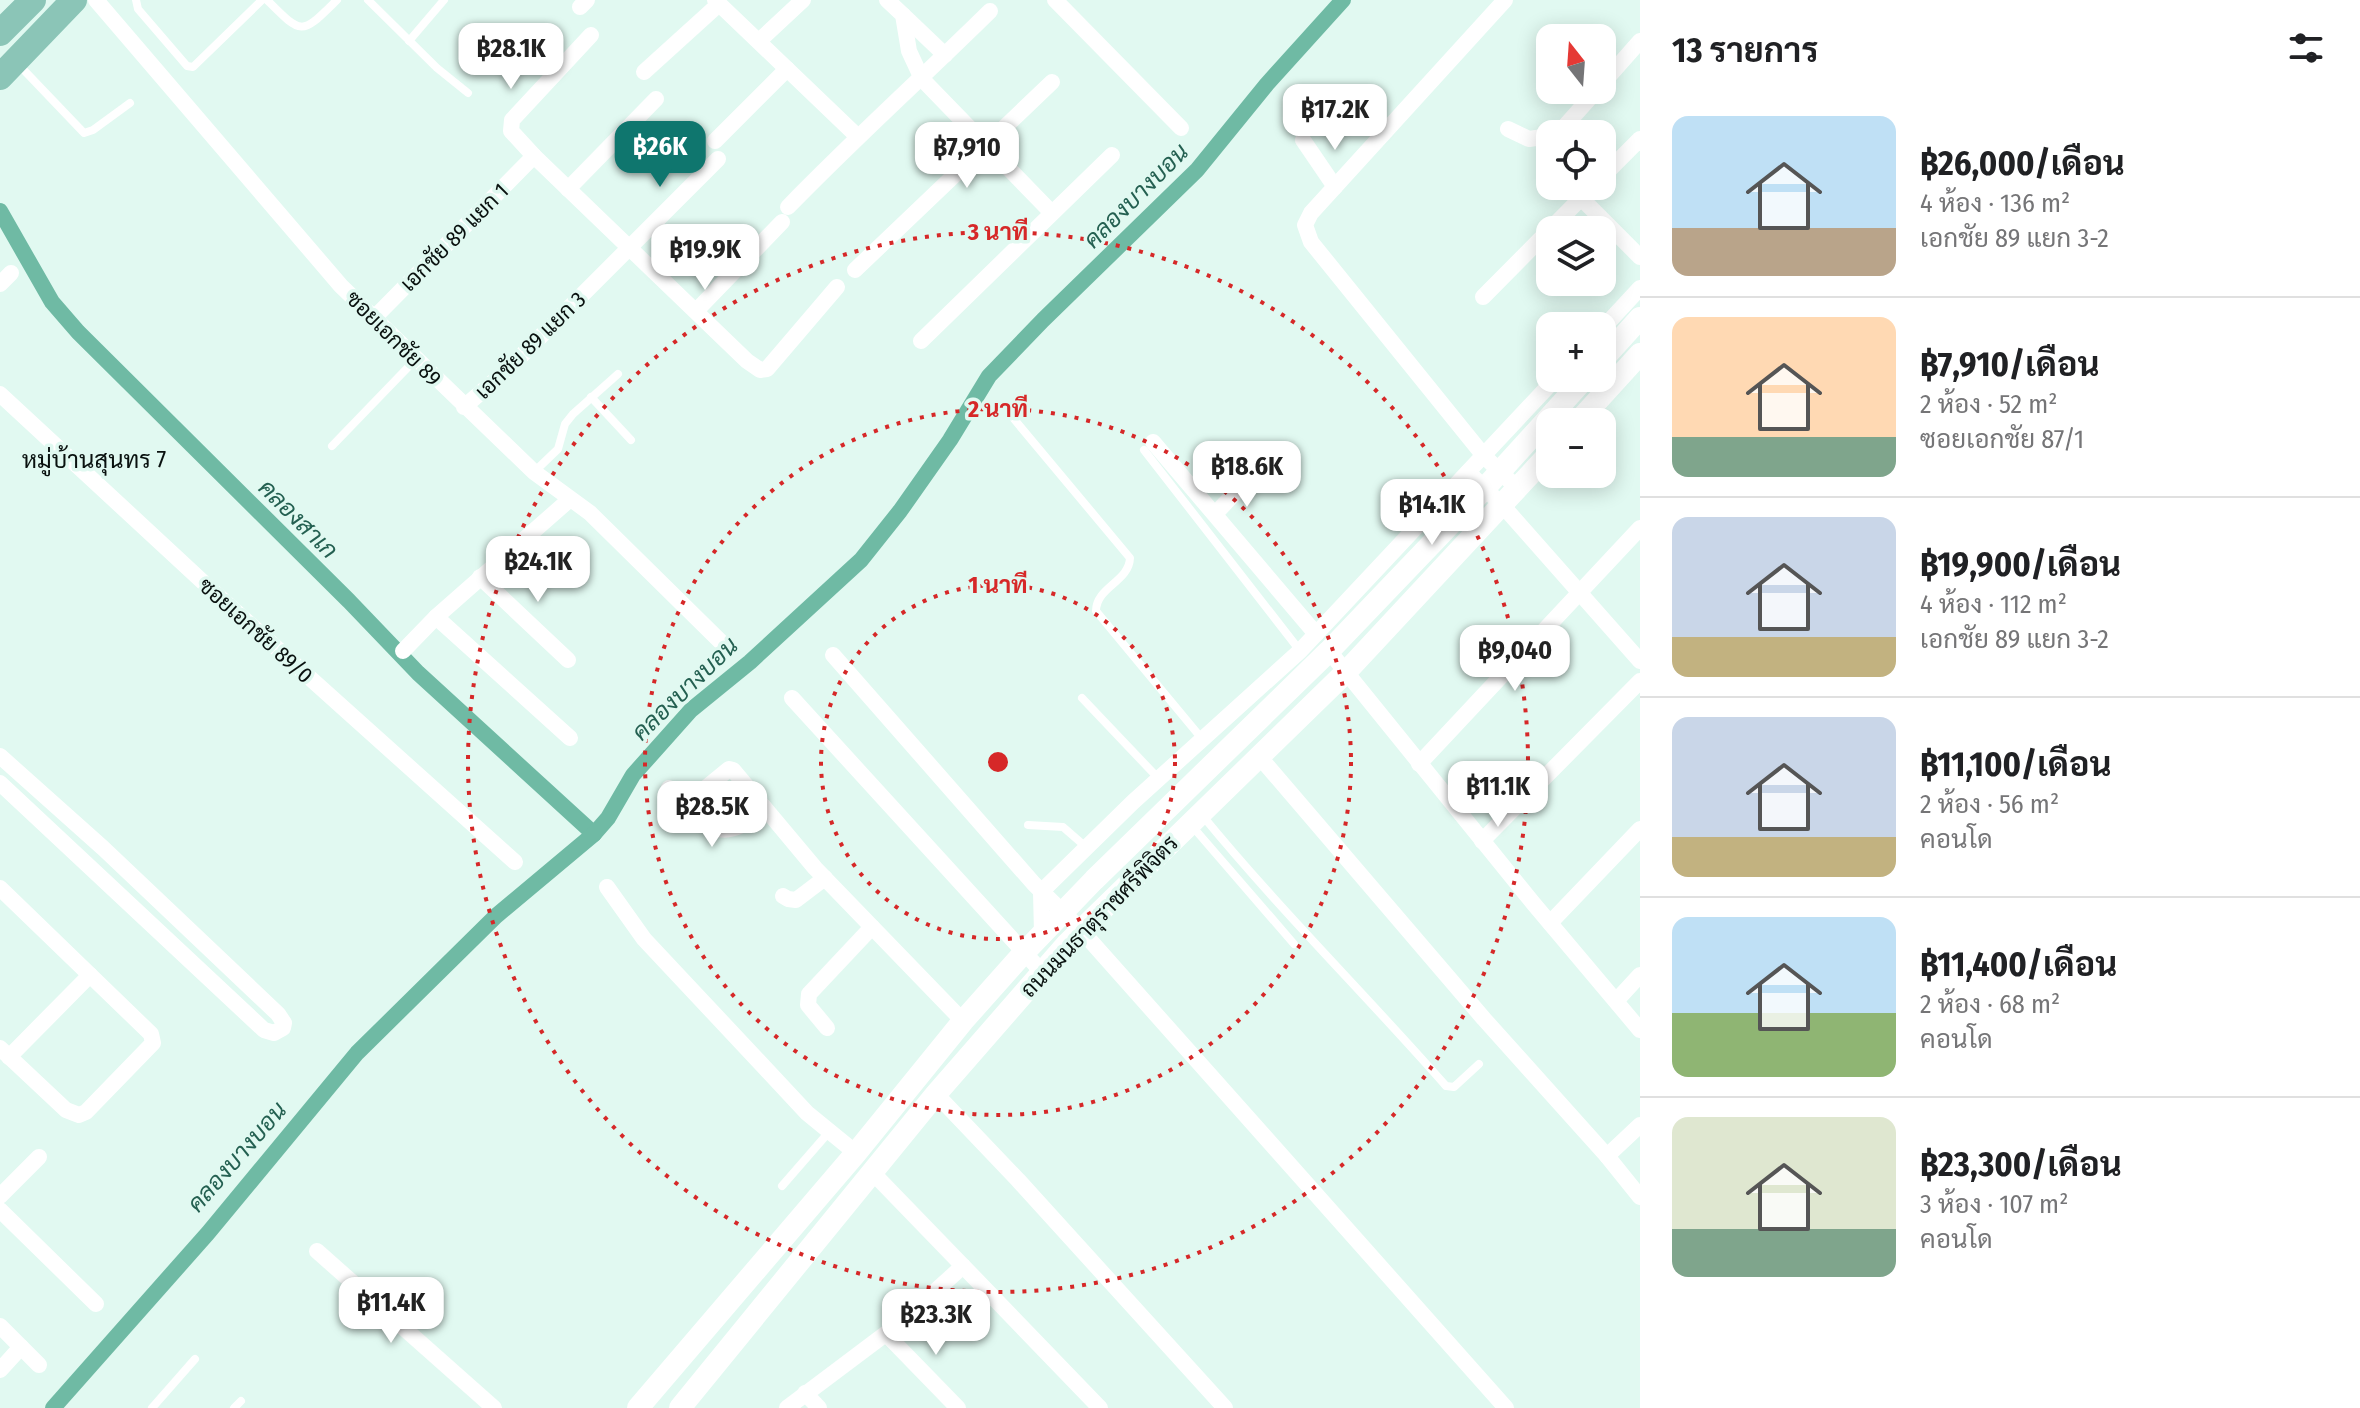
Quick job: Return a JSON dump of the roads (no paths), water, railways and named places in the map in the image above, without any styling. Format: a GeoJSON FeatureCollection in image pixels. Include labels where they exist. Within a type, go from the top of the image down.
{"type":"FeatureCollection","features":[{"type":"Feature","properties":{"kind":"main road"},"geometry":{"type":"LineString","coordinates":[[0,33],[33,0]]}},
{"type":"Feature","properties":{"kind":"main road"},"geometry":{"type":"LineString","coordinates":[[8,69],[74,0]]}},
{"type":"Feature","properties":{"kind":"street","name":"ซอยเอกชัย 89"},"geometry":{"type":"LineString","coordinates":[[96,0],[268,198],[325,269],[464,407],[534,472],[590,513],[723,644]]}},
{"type":"Feature","properties":{"kind":"street"},"geometry":{"type":"LineString","coordinates":[[759,41],[803,0]]}},
{"type":"Feature","properties":{"kind":"street"},"geometry":{"type":"LineString","coordinates":[[887,0],[945,55]]}},
{"type":"Feature","properties":{"kind":"street"},"geometry":{"type":"LineString","coordinates":[[1055,0],[1181,128]]}},
{"type":"Feature","properties":{"kind":"street"},"geometry":{"type":"LineString","coordinates":[[1505,0],[1311,213],[1305,225],[1311,242],[1510,497],[1578,591],[1640,661]]}},
{"type":"Feature","properties":{"kind":"street"},"geometry":{"type":"LineString","coordinates":[[644,72],[717,2],[857,136]]}},
{"type":"Feature","properties":{"kind":"street"},"geometry":{"type":"LineString","coordinates":[[696,311],[857,136],[922,79],[990,11]]}},
{"type":"Feature","properties":{"kind":"street"},"geometry":{"type":"LineString","coordinates":[[903,15],[909,51],[922,79],[1052,213]]}},
{"type":"Feature","properties":{"kind":"street"},"geometry":{"type":"LineString","coordinates":[[591,35],[512,120],[511,131],[534,156],[747,361],[765,371],[837,287]]}},
{"type":"Feature","properties":{"kind":"street"},"geometry":{"type":"LineString","coordinates":[[1616,68],[1640,41]]}},
{"type":"Feature","properties":{"kind":"street"},"geometry":{"type":"LineString","coordinates":[[715,141],[787,69]]}},
{"type":"Feature","properties":{"kind":"street"},"geometry":{"type":"LineString","coordinates":[[855,270],[1052,82]]}},
{"type":"Feature","properties":{"kind":"street"},"geometry":{"type":"LineString","coordinates":[[568,189],[656,99]]}},
{"type":"Feature","properties":{"kind":"street"},"geometry":{"type":"LineString","coordinates":[[1567,120],[1583,104]]}},
{"type":"Feature","properties":{"kind":"street"},"geometry":{"type":"LineString","coordinates":[[1508,129],[1529,139],[1536,138]]}},
{"type":"Feature","properties":{"kind":"street"},"geometry":{"type":"LineString","coordinates":[[1616,163],[1640,139]]}},
{"type":"Feature","properties":{"kind":"street"},"geometry":{"type":"LineString","coordinates":[[1303,140],[1335,187]]}},
{"type":"Feature","properties":{"kind":"street"},"geometry":{"type":"LineString","coordinates":[[921,341],[1112,155]]}},
{"type":"Feature","properties":{"kind":"street","name":"เอกชัย 89 แยก 1"},"geometry":{"type":"LineString","coordinates":[[374,318],[534,156]]}},
{"type":"Feature","properties":{"kind":"street","name":"เอกชัย 89 แยก 3"},"geometry":{"type":"LineString","coordinates":[[464,407],[509,368],[718,159]]}},
{"type":"Feature","properties":{"kind":"street"},"geometry":{"type":"LineString","coordinates":[[1483,297],[1579,200]]}},
{"type":"Feature","properties":{"kind":"street"},"geometry":{"type":"LineString","coordinates":[[1594,200],[1640,257]]}},
{"type":"Feature","properties":{"kind":"street"},"geometry":{"type":"LineString","coordinates":[[1616,314],[1640,288]]}},
{"type":"Feature","properties":{"kind":"street"},"geometry":{"type":"LineString","coordinates":[[1616,345],[1640,318]]}},
{"type":"Feature","properties":{"kind":"street"},"geometry":{"type":"LineString","coordinates":[[1591,408],[1640,354]]}},
{"type":"Feature","properties":{"kind":"street","name":"ถนนมนธาตุราชศรีพิจิตร"},"geometry":{"type":"LineString","coordinates":[[1490,472],[1546,392]]}},
{"type":"Feature","properties":{"kind":"street","name":"ถนนมนธาตุราชศรีพิจิตร"},"geometry":{"type":"LineString","coordinates":[[638,1408],[1023,953],[1315,650],[1571,392]]}},
{"type":"Feature","properties":{"kind":"street","name":"ซอยเอกชัย 89/0"},"geometry":{"type":"LineString","coordinates":[[0,394],[204,583],[515,862]]}},
{"type":"Feature","properties":{"kind":"street"},"geometry":{"type":"LineString","coordinates":[[1148,446],[1215,514],[1315,650],[1419,764],[1640,1030]]}},
{"type":"Feature","properties":{"kind":"street","name":"ถนนมนธาตุราชศรีพิจิตร"},"geometry":{"type":"LineString","coordinates":[[680,1408],[936,1094],[1080,929],[1339,679],[1536,468]]}},
{"type":"Feature","properties":{"kind":"street","name":"ถนนมนธาตุราชศรีพิจิตร"},"geometry":{"type":"LineString","coordinates":[[1042,933],[1041,892],[1203,740],[1315,650],[1468,472],[1490,472]]}},
{"type":"Feature","properties":{"kind":"street"},"geometry":{"type":"LineString","coordinates":[[1215,514],[1251,476]]}},
{"type":"Feature","properties":{"kind":"street"},"geometry":{"type":"LineString","coordinates":[[403,651],[436,617],[569,500]]}},
{"type":"Feature","properties":{"kind":"street"},"geometry":{"type":"LineString","coordinates":[[1419,764],[1640,528]]}},
{"type":"Feature","properties":{"kind":"street"},"geometry":{"type":"LineString","coordinates":[[480,577],[568,660]]}},
{"type":"Feature","properties":{"kind":"street"},"geometry":{"type":"LineString","coordinates":[[436,617],[570,738]]}},
{"type":"Feature","properties":{"kind":"street"},"geometry":{"type":"LineString","coordinates":[[833,655],[1041,892],[1080,929],[1506,1408]]}},
{"type":"Feature","properties":{"kind":"street"},"geometry":{"type":"LineString","coordinates":[[1482,841],[1640,681]]}},
{"type":"Feature","properties":{"kind":"street"},"geometry":{"type":"LineString","coordinates":[[792,698],[1042,972]]}},
{"type":"Feature","properties":{"kind":"street"},"geometry":{"type":"LineString","coordinates":[[1258,755],[1640,1197]]}},
{"type":"Feature","properties":{"kind":"street"},"geometry":{"type":"LineString","coordinates":[[0,756],[103,848],[267,1003],[282,1019],[283,1028],[274,1033],[264,1030],[0,783]]}},
{"type":"Feature","properties":{"kind":"street"},"geometry":{"type":"LineString","coordinates":[[685,805],[731,769],[825,878],[872,927],[968,1015],[993,1028]]}},
{"type":"Feature","properties":{"kind":"street"},"geometry":{"type":"LineString","coordinates":[[669,788],[714,829],[750,823],[764,807]]}},
{"type":"Feature","properties":{"kind":"street"},"geometry":{"type":"LineString","coordinates":[[1550,923],[1640,829]]}},
{"type":"Feature","properties":{"kind":"street"},"geometry":{"type":"LineString","coordinates":[[783,896],[796,900],[825,878]]}},
{"type":"Feature","properties":{"kind":"street"},"geometry":{"type":"LineString","coordinates":[[607,887],[644,939],[807,1113],[856,1153]]}},
{"type":"Feature","properties":{"kind":"street"},"geometry":{"type":"LineString","coordinates":[[0,888],[90,975],[151,1034],[151,1047],[86,1112],[79,1115],[66,1110],[5,1052],[90,975]]}},
{"type":"Feature","properties":{"kind":"street"},"geometry":{"type":"LineString","coordinates":[[827,1028],[808,1005],[809,994],[872,927]]}},
{"type":"Feature","properties":{"kind":"street"},"geometry":{"type":"LineString","coordinates":[[1616,1001],[1640,975]]}},
{"type":"Feature","properties":{"kind":"street"},"geometry":{"type":"LineString","coordinates":[[936,1094],[1029,1191],[1225,1408]]}},
{"type":"Feature","properties":{"kind":"street"},"geometry":{"type":"LineString","coordinates":[[1607,1156],[1640,1125]]}},
{"type":"Feature","properties":{"kind":"street"},"geometry":{"type":"LineString","coordinates":[[0,1196],[39,1157]]}},
{"type":"Feature","properties":{"kind":"street"},"geometry":{"type":"LineString","coordinates":[[872,1172],[1100,1408]]}},
{"type":"Feature","properties":{"kind":"street"},"geometry":{"type":"LineString","coordinates":[[0,1210],[96,1304]]}},
{"type":"Feature","properties":{"kind":"street"},"geometry":{"type":"LineString","coordinates":[[317,1251],[494,1408]]}},
{"type":"Feature","properties":{"kind":"street"},"geometry":{"type":"LineString","coordinates":[[787,1408],[886,1334],[963,1266]]}},
{"type":"Feature","properties":{"kind":"street"},"geometry":{"type":"LineString","coordinates":[[0,1326],[39,1365]]}},
{"type":"Feature","properties":{"kind":"street"},"geometry":{"type":"LineString","coordinates":[[886,1334],[958,1408]]}},
{"type":"Feature","properties":{"kind":"street"},"geometry":{"type":"LineString","coordinates":[[0,1370],[21,1347]]}},
{"type":"Feature","properties":{"kind":"street"},"geometry":{"type":"LineString","coordinates":[[805,1393],[819,1408]]}},
{"type":"Feature","properties":{"kind":"lane"},"geometry":{"type":"LineString","coordinates":[[136,0],[138,9],[187,66],[193,67],[265,0],[293,26],[302,28],[312,24],[337,0]]}},
{"type":"Feature","properties":{"kind":"lane"},"geometry":{"type":"LineString","coordinates":[[368,0],[468,93]]}},
{"type":"Feature","properties":{"kind":"lane"},"geometry":{"type":"LineString","coordinates":[[409,41],[444,0]]}},
{"type":"Feature","properties":{"kind":"lane"},"geometry":{"type":"LineString","coordinates":[[8,69],[84,133],[93,130],[130,103]]}},
{"type":"Feature","properties":{"kind":"lane"},"geometry":{"type":"LineString","coordinates":[[332,446],[416,359]]}},
{"type":"Feature","properties":{"kind":"lane"},"geometry":{"type":"LineString","coordinates":[[534,472],[558,449],[565,424],[618,374]]}},
{"type":"Feature","properties":{"kind":"lane"},"geometry":{"type":"LineString","coordinates":[[591,397],[631,440]]}},
{"type":"Feature","properties":{"kind":"lane"},"geometry":{"type":"LineString","coordinates":[[1014,419],[1130,558],[1127,569],[1101,595],[1096,611],[1203,740]]}},
{"type":"Feature","properties":{"kind":"lane"},"geometry":{"type":"LineString","coordinates":[[1148,446],[1315,650]]}},
{"type":"Feature","properties":{"kind":"lane"},"geometry":{"type":"LineString","coordinates":[[1082,698],[1159,779]]}},
{"type":"Feature","properties":{"kind":"lane"},"geometry":{"type":"LineString","coordinates":[[1194,817],[1294,944]]}},
{"type":"Feature","properties":{"kind":"lane"},"geometry":{"type":"LineString","coordinates":[[1194,817],[1242,863],[1361,990],[1446,1086],[1454,1087],[1479,1064]]}},
{"type":"Feature","properties":{"kind":"lane"},"geometry":{"type":"LineString","coordinates":[[1028,825],[1063,827],[1086,847]]}},
{"type":"Feature","properties":{"kind":"lane"},"geometry":{"type":"LineString","coordinates":[[782,1186],[829,1132]]}},
{"type":"Feature","properties":{"kind":"lane"},"geometry":{"type":"LineString","coordinates":[[152,1408],[195,1359]]}},
{"type":"Feature","properties":{"kind":"waterway","name":"คลองบางบอน"},"geometry":{"type":"LineString","coordinates":[[53,1408],[208,1233],[357,1053],[496,916],[594,834],[608,818],[633,775],[691,710],[750,662],[861,560],[950,440],[989,376],[1197,170],[1267,84],[1343,0]]}},
{"type":"Feature","properties":{"kind":"waterway","name":"คลองสาเก"},"geometry":{"type":"LineString","coordinates":[[0,211],[52,302],[78,332],[418,673],[594,834]]}},
{"type":"Feature","properties":{"kind":"district","name":"หมู่บ้านสุนทร 7"},"geometry":{"type":"Point","coordinates":[94,460]}}]}
